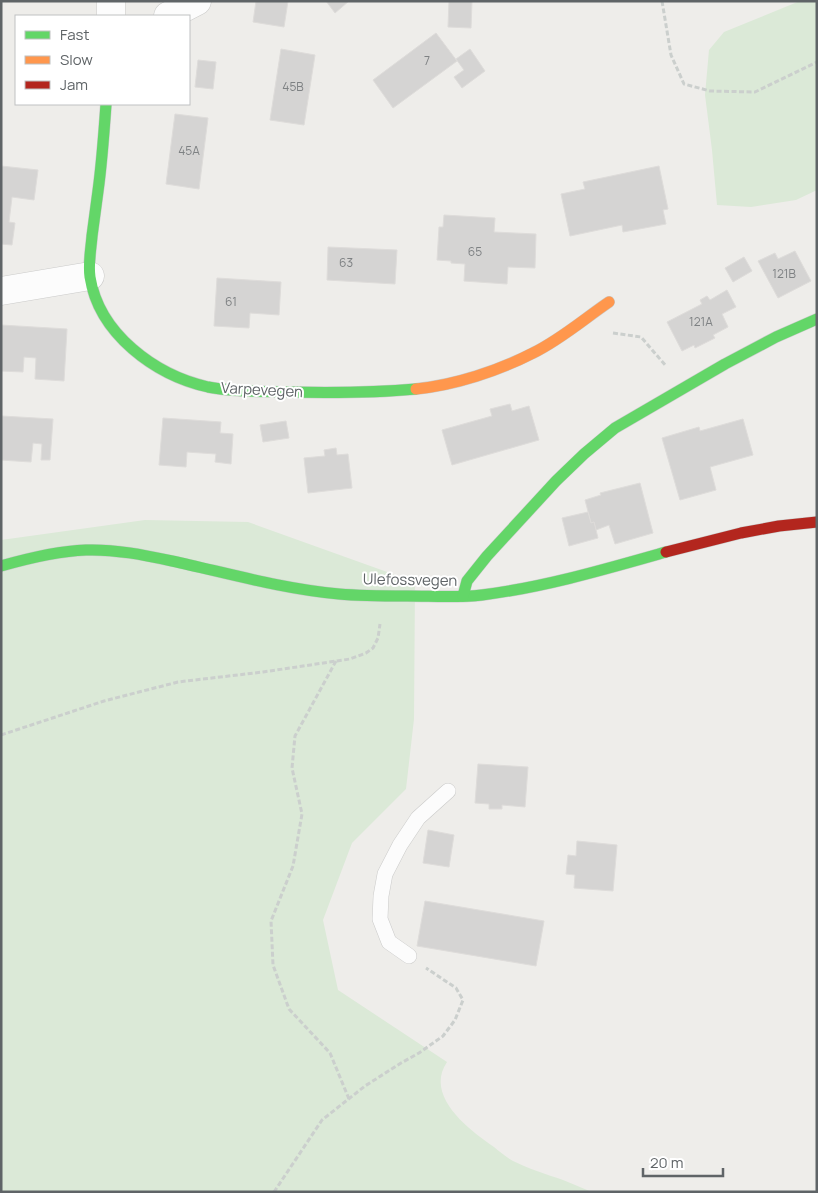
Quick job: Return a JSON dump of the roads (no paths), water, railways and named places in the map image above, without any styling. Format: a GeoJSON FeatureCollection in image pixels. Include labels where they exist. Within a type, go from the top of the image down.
{"type":"FeatureCollection","features":[{"type":"Feature","properties":{"kind":"street"},"geometry":{"type":"LineString","coordinates":[[111,1],[111,15]]}},
{"type":"Feature","properties":{"kind":"street"},"geometry":{"type":"LineString","coordinates":[[170,15],[197,1]]}},
{"type":"Feature","properties":{"kind":"street","name":"Varpevegen"},"geometry":{"type":"LineString","coordinates":[[106,105],[100,178],[90,254],[90,276],[94,293],[101,311],[131,348],[158,368],[187,382],[241,391],[342,393],[433,387],[458,382],[533,353],[609,302]]}},
{"type":"Feature","properties":{"kind":"street"},"geometry":{"type":"LineString","coordinates":[[1,291],[90,276]]}},
{"type":"Feature","properties":{"kind":"street"},"geometry":{"type":"LineString","coordinates":[[463,596],[467,581],[474,571],[556,481],[584,454],[616,428],[725,364],[776,337],[817,319]]}},
{"type":"Feature","properties":{"kind":"street","name":"Ulefossvegen"},"geometry":{"type":"LineString","coordinates":[[1,566],[53,553],[87,550],[121,552],[159,558],[285,586],[330,593],[384,596],[463,596],[517,589],[562,579],[764,528],[817,522]]}},
{"type":"Feature","properties":{"kind":"lane"},"geometry":{"type":"LineString","coordinates":[[409,956],[390,942],[380,920],[381,896],[385,874],[400,845],[418,818],[448,791]]}}]}
